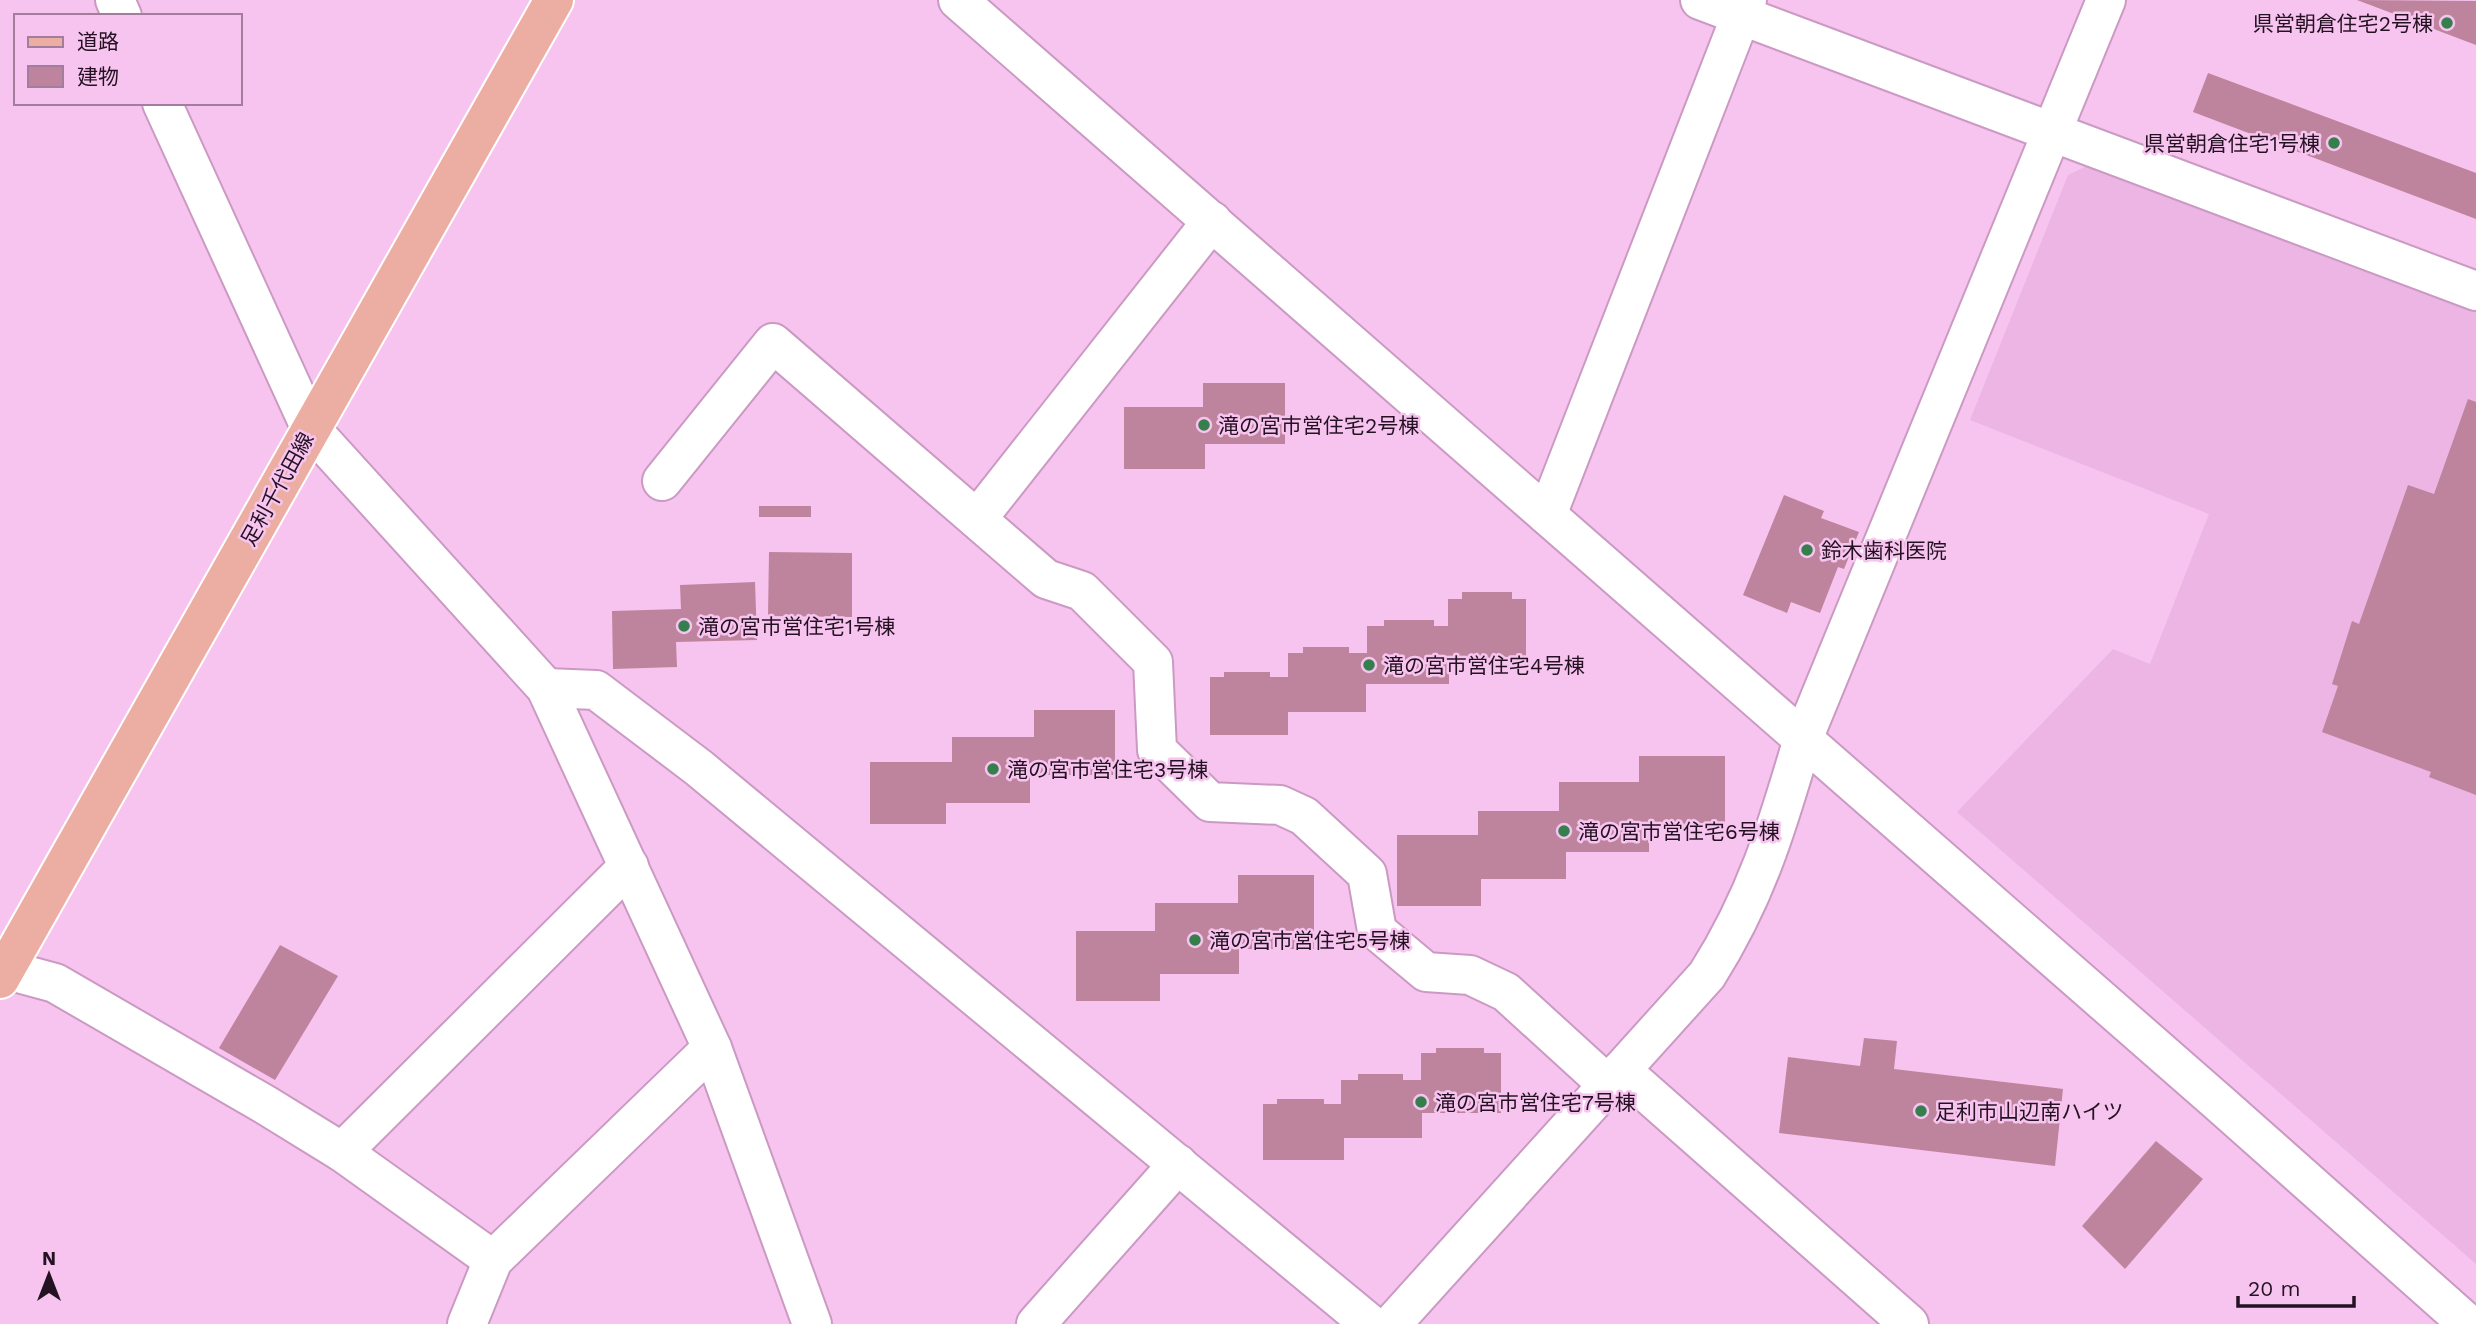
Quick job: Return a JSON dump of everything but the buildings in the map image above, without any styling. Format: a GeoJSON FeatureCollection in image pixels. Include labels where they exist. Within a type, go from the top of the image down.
{"type":"FeatureCollection","features":[{"type":"Feature","properties":{"kind":"main road","name":"足利千代田線"},"geometry":{"type":"LineString","coordinates":[[2,972],[554,0]]}},
{"type":"Feature","properties":{"kind":"street"},"geometry":{"type":"LineString","coordinates":[[958,0],[1803,738],[2468,1324]]}},
{"type":"Feature","properties":{"kind":"street"},"geometry":{"type":"LineString","coordinates":[[1700,0],[1744,8],[2054,131],[2476,291]]}},
{"type":"Feature","properties":{"kind":"street"},"geometry":{"type":"LineString","coordinates":[[1392,1324],[1707,975],[1728,941],[1750,900],[1775,835],[1803,738],[2106,0]]}},
{"type":"Feature","properties":{"kind":"street"},"geometry":{"type":"LineString","coordinates":[[1547,514],[1744,8]]}},
{"type":"Feature","properties":{"kind":"street"},"geometry":{"type":"LineString","coordinates":[[163,105],[311,429],[546,688],[712,1048],[812,1324]]}},
{"type":"Feature","properties":{"kind":"street"},"geometry":{"type":"LineString","coordinates":[[976,519],[1212,221]]}},
{"type":"Feature","properties":{"kind":"street"},"geometry":{"type":"LineString","coordinates":[[662,481],[773,343],[1045,579],[1082,591],[1153,662],[1157,750],[1210,802],[1280,805],[1304,816],[1367,874],[1377,931],[1426,972],[1471,975],[1506,992],[1615,1077],[1869,1312],[1909,1324]]}},
{"type":"Feature","properties":{"kind":"street"},"geometry":{"type":"LineString","coordinates":[[546,688],[596,690],[792,842],[1370,1324]]}},
{"type":"Feature","properties":{"kind":"street"},"geometry":{"type":"LineString","coordinates":[[342,1152],[629,866]]}},
{"type":"Feature","properties":{"kind":"street"},"geometry":{"type":"LineString","coordinates":[[2,972],[55,983],[342,1152],[493,1260]]}},
{"type":"Feature","properties":{"kind":"street"},"geometry":{"type":"LineString","coordinates":[[467,1324],[493,1260],[712,1048]]}},
{"type":"Feature","properties":{"kind":"street"},"geometry":{"type":"LineString","coordinates":[[1035,1324],[1178,1164]]}},
{"type":"Feature","properties":{"kind":"shaded area"},"geometry":{"type":"Polygon","coordinates":[[[2087,166],[2476,310],[2476,1264],[1957,812],[2113,649],[2150,664],[2209,514],[1970,420],[2068,175],[2087,166]]]}},
{"type":"Feature","properties":{"kind":"place","name":"県営朝倉住宅2号棟"},"geometry":{"type":"Point","coordinates":[2447,23]}},
{"type":"Feature","properties":{"kind":"place","name":"県営朝倉住宅1号棟"},"geometry":{"type":"Point","coordinates":[2334,143]}},
{"type":"Feature","properties":{"kind":"place","name":"滝の宮市営住宅2号棟"},"geometry":{"type":"Point","coordinates":[1204,425]}},
{"type":"Feature","properties":{"kind":"place","name":"鈴木歯科医院"},"geometry":{"type":"Point","coordinates":[1807,550]}},
{"type":"Feature","properties":{"kind":"place","name":"滝の宮市営住宅1号棟"},"geometry":{"type":"Point","coordinates":[684,626]}},
{"type":"Feature","properties":{"kind":"place","name":"滝の宮市営住宅4号棟"},"geometry":{"type":"Point","coordinates":[1369,665]}},
{"type":"Feature","properties":{"kind":"place","name":"滝の宮市営住宅3号棟"},"geometry":{"type":"Point","coordinates":[993,769]}},
{"type":"Feature","properties":{"kind":"place","name":"滝の宮市営住宅6号棟"},"geometry":{"type":"Point","coordinates":[1564,831]}},
{"type":"Feature","properties":{"kind":"place","name":"滝の宮市営住宅5号棟"},"geometry":{"type":"Point","coordinates":[1195,940]}},
{"type":"Feature","properties":{"kind":"place","name":"滝の宮市営住宅7号棟"},"geometry":{"type":"Point","coordinates":[1421,1102]}},
{"type":"Feature","properties":{"kind":"place","name":"足利市山辺南ハイツ"},"geometry":{"type":"Point","coordinates":[1921,1111]}}]}
